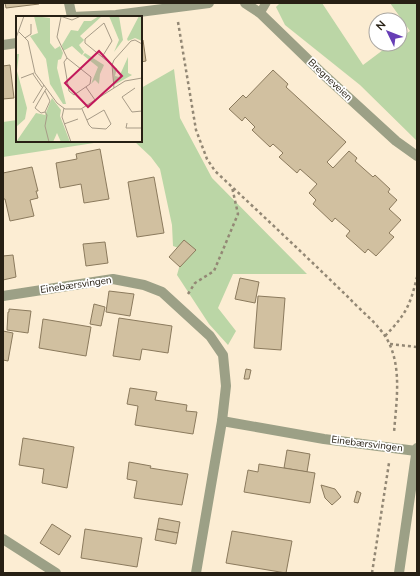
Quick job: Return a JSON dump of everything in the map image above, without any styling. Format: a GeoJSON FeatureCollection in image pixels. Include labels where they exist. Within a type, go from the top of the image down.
{"type":"FeatureCollection","features":[{"type":"Feature","properties":{"kind":"street"},"geometry":{"type":"LineString","coordinates":[[69,3],[72,16]]}},
{"type":"Feature","properties":{"kind":"street"},"geometry":{"type":"LineString","coordinates":[[94,16],[116,15],[209,3]]}},
{"type":"Feature","properties":{"kind":"street","name":"Bregneveien"},"geometry":{"type":"LineString","coordinates":[[245,3],[260,13],[324,75],[396,141],[417,156]]}},
{"type":"Feature","properties":{"kind":"street"},"geometry":{"type":"LineString","coordinates":[[3,45],[16,43]]}},
{"type":"Feature","properties":{"kind":"street","name":"Einebærsvingen"},"geometry":{"type":"LineString","coordinates":[[3,296],[114,279],[144,285],[162,292],[210,336],[223,355],[226,386],[222,421],[196,573]]}},
{"type":"Feature","properties":{"kind":"street","name":"Einebærsvingen"},"geometry":{"type":"LineString","coordinates":[[222,421],[309,436],[417,449]]}},
{"type":"Feature","properties":{"kind":"street"},"geometry":{"type":"LineString","coordinates":[[309,436],[311,425]]}},
{"type":"Feature","properties":{"kind":"street"},"geometry":{"type":"LineString","coordinates":[[399,573],[417,449]]}},
{"type":"Feature","properties":{"kind":"street"},"geometry":{"type":"LineString","coordinates":[[3,539],[56,573]]}},
{"type":"Feature","properties":{"kind":"lane"},"geometry":{"type":"LineString","coordinates":[[260,13],[266,3]]}},
{"type":"Feature","properties":{"kind":"path"},"geometry":{"type":"LineString","coordinates":[[175,7],[196,130],[207,159],[215,170],[232,187],[330,280],[386,336],[395,360],[397,384],[394,435]]}},
{"type":"Feature","properties":{"kind":"path"},"geometry":{"type":"LineString","coordinates":[[185,312],[188,292],[195,283],[214,271],[238,214],[232,187]]}},
{"type":"Feature","properties":{"kind":"path"},"geometry":{"type":"LineString","coordinates":[[386,336],[408,308],[417,277]]}},
{"type":"Feature","properties":{"kind":"path"},"geometry":{"type":"LineString","coordinates":[[389,344],[417,347]]}},
{"type":"Feature","properties":{"kind":"path"},"geometry":{"type":"LineString","coordinates":[[372,573],[390,459]]}},
{"type":"Feature","properties":{"kind":"green space"},"geometry":{"type":"Polygon","coordinates":[[[280,3],[322,3],[363,65],[380,52],[408,52],[408,32],[410,31],[408,28],[408,12],[396,12],[390,3],[417,3],[417,141],[360,85],[285,25],[276,7],[280,3]]]}},
{"type":"Feature","properties":{"kind":"green space"},"geometry":{"type":"Polygon","coordinates":[[[174,69],[180,118],[212,178],[307,274],[233,274],[218,308],[236,331],[228,345],[209,324],[177,275],[184,250],[173,246],[172,225],[160,169],[151,157],[135,142],[142,142],[142,87],[174,69]]]}},
{"type":"Feature","properties":{"kind":"green space"},"geometry":{"type":"Polygon","coordinates":[[[16,120],[16,142],[100,142],[3,157],[3,122],[16,120]]]}},
{"type":"Feature","properties":{"kind":"building"},"geometry":{"type":"Polygon","coordinates":[[[5,3],[39,3],[39,4],[6,8],[5,3]]]}},
{"type":"Feature","properties":{"kind":"building"},"geometry":{"type":"Polygon","coordinates":[[[142,40],[143,40],[146,61],[142,62],[142,40]]]}},
{"type":"Feature","properties":{"kind":"building"},"geometry":{"type":"Polygon","coordinates":[[[10,65],[14,98],[3,99],[3,66],[10,65]]]}},
{"type":"Feature","properties":{"kind":"building"},"geometry":{"type":"Polygon","coordinates":[[[273,70],[288,84],[286,87],[346,142],[327,162],[333,168],[349,151],[357,158],[355,161],[373,177],[375,175],[390,189],[388,192],[397,200],[389,209],[401,220],[389,233],[394,237],[376,256],[368,249],[365,253],[346,236],[350,231],[335,218],[332,222],[313,204],[316,200],[309,193],[317,184],[300,169],[297,173],[279,157],[283,153],[273,144],[270,147],[252,130],[255,127],[245,117],[242,121],[229,109],[243,95],[246,98],[273,70]]]}},
{"type":"Feature","properties":{"kind":"building"},"geometry":{"type":"Polygon","coordinates":[[[100,149],[109,199],[84,203],[81,184],[60,188],[56,163],[77,159],[76,154],[100,149]]]}},
{"type":"Feature","properties":{"kind":"building"},"geometry":{"type":"Polygon","coordinates":[[[32,167],[38,191],[36,191],[38,198],[30,200],[34,216],[10,221],[5,199],[3,199],[3,173],[32,167]]]}},
{"type":"Feature","properties":{"kind":"building"},"geometry":{"type":"Polygon","coordinates":[[[154,177],[164,233],[137,237],[128,182],[154,177]]]}},
{"type":"Feature","properties":{"kind":"building"},"geometry":{"type":"Polygon","coordinates":[[[184,240],[196,250],[180,267],[169,257],[184,240]]]}},
{"type":"Feature","properties":{"kind":"building"},"geometry":{"type":"Polygon","coordinates":[[[105,242],[108,263],[86,266],[83,244],[105,242]]]}},
{"type":"Feature","properties":{"kind":"building"},"geometry":{"type":"Polygon","coordinates":[[[13,255],[16,277],[3,280],[3,256],[13,255]]]}},
{"type":"Feature","properties":{"kind":"building"},"geometry":{"type":"Polygon","coordinates":[[[240,278],[259,282],[255,303],[235,299],[240,278]]]}},
{"type":"Feature","properties":{"kind":"building"},"geometry":{"type":"Polygon","coordinates":[[[109,291],[134,294],[130,316],[106,312],[109,291]]]}},
{"type":"Feature","properties":{"kind":"building"},"geometry":{"type":"Polygon","coordinates":[[[258,296],[285,298],[281,350],[254,348],[258,296]]]}},
{"type":"Feature","properties":{"kind":"building"},"geometry":{"type":"Polygon","coordinates":[[[94,304],[105,307],[101,326],[90,324],[94,304]]]}},
{"type":"Feature","properties":{"kind":"building"},"geometry":{"type":"Polygon","coordinates":[[[9,309],[31,311],[28,333],[7,330],[9,309]]]}},
{"type":"Feature","properties":{"kind":"building"},"geometry":{"type":"Polygon","coordinates":[[[119,318],[172,326],[168,353],[142,349],[140,360],[113,356],[119,318]]]}},
{"type":"Feature","properties":{"kind":"building"},"geometry":{"type":"Polygon","coordinates":[[[43,319],[91,327],[86,356],[39,348],[43,319]]]}},
{"type":"Feature","properties":{"kind":"building"},"geometry":{"type":"Polygon","coordinates":[[[3,331],[13,333],[8,361],[3,360],[3,331]]]}},
{"type":"Feature","properties":{"kind":"building"},"geometry":{"type":"Polygon","coordinates":[[[246,369],[251,370],[249,379],[244,379],[246,369]]]}},
{"type":"Feature","properties":{"kind":"building"},"geometry":{"type":"Polygon","coordinates":[[[130,388],[157,392],[155,400],[187,405],[186,411],[197,412],[193,434],[135,425],[138,406],[127,404],[130,388]]]}},
{"type":"Feature","properties":{"kind":"building"},"geometry":{"type":"Polygon","coordinates":[[[23,438],[74,447],[67,488],[42,483],[44,469],[19,465],[23,438]]]}},
{"type":"Feature","properties":{"kind":"building"},"geometry":{"type":"Polygon","coordinates":[[[287,450],[310,454],[307,472],[284,468],[287,450]]]}},
{"type":"Feature","properties":{"kind":"building"},"geometry":{"type":"Polygon","coordinates":[[[129,462],[151,466],[150,468],[188,474],[182,505],[134,498],[137,481],[127,479],[129,462]]]}},
{"type":"Feature","properties":{"kind":"building"},"geometry":{"type":"Polygon","coordinates":[[[259,464],[315,473],[310,503],[244,492],[248,470],[258,472],[259,464]]]}},
{"type":"Feature","properties":{"kind":"building"},"geometry":{"type":"Polygon","coordinates":[[[321,485],[335,489],[341,497],[332,505],[325,498],[321,485]]]}},
{"type":"Feature","properties":{"kind":"building"},"geometry":{"type":"Polygon","coordinates":[[[357,491],[361,493],[358,503],[354,502],[357,491]]]}},
{"type":"Feature","properties":{"kind":"building"},"geometry":{"type":"Polygon","coordinates":[[[159,518],[180,522],[178,533],[157,529],[159,518]]]}},
{"type":"Feature","properties":{"kind":"building"},"geometry":{"type":"Polygon","coordinates":[[[52,524],[71,536],[59,555],[40,543],[52,524]]]}},
{"type":"Feature","properties":{"kind":"building"},"geometry":{"type":"Polygon","coordinates":[[[85,529],[142,538],[137,567],[81,558],[85,529]]]}},
{"type":"Feature","properties":{"kind":"building"},"geometry":{"type":"Polygon","coordinates":[[[157,529],[178,533],[176,544],[155,540],[157,529]]]}},
{"type":"Feature","properties":{"kind":"building"},"geometry":{"type":"Polygon","coordinates":[[[232,531],[292,541],[286,573],[226,563],[232,531]]]}}]}
